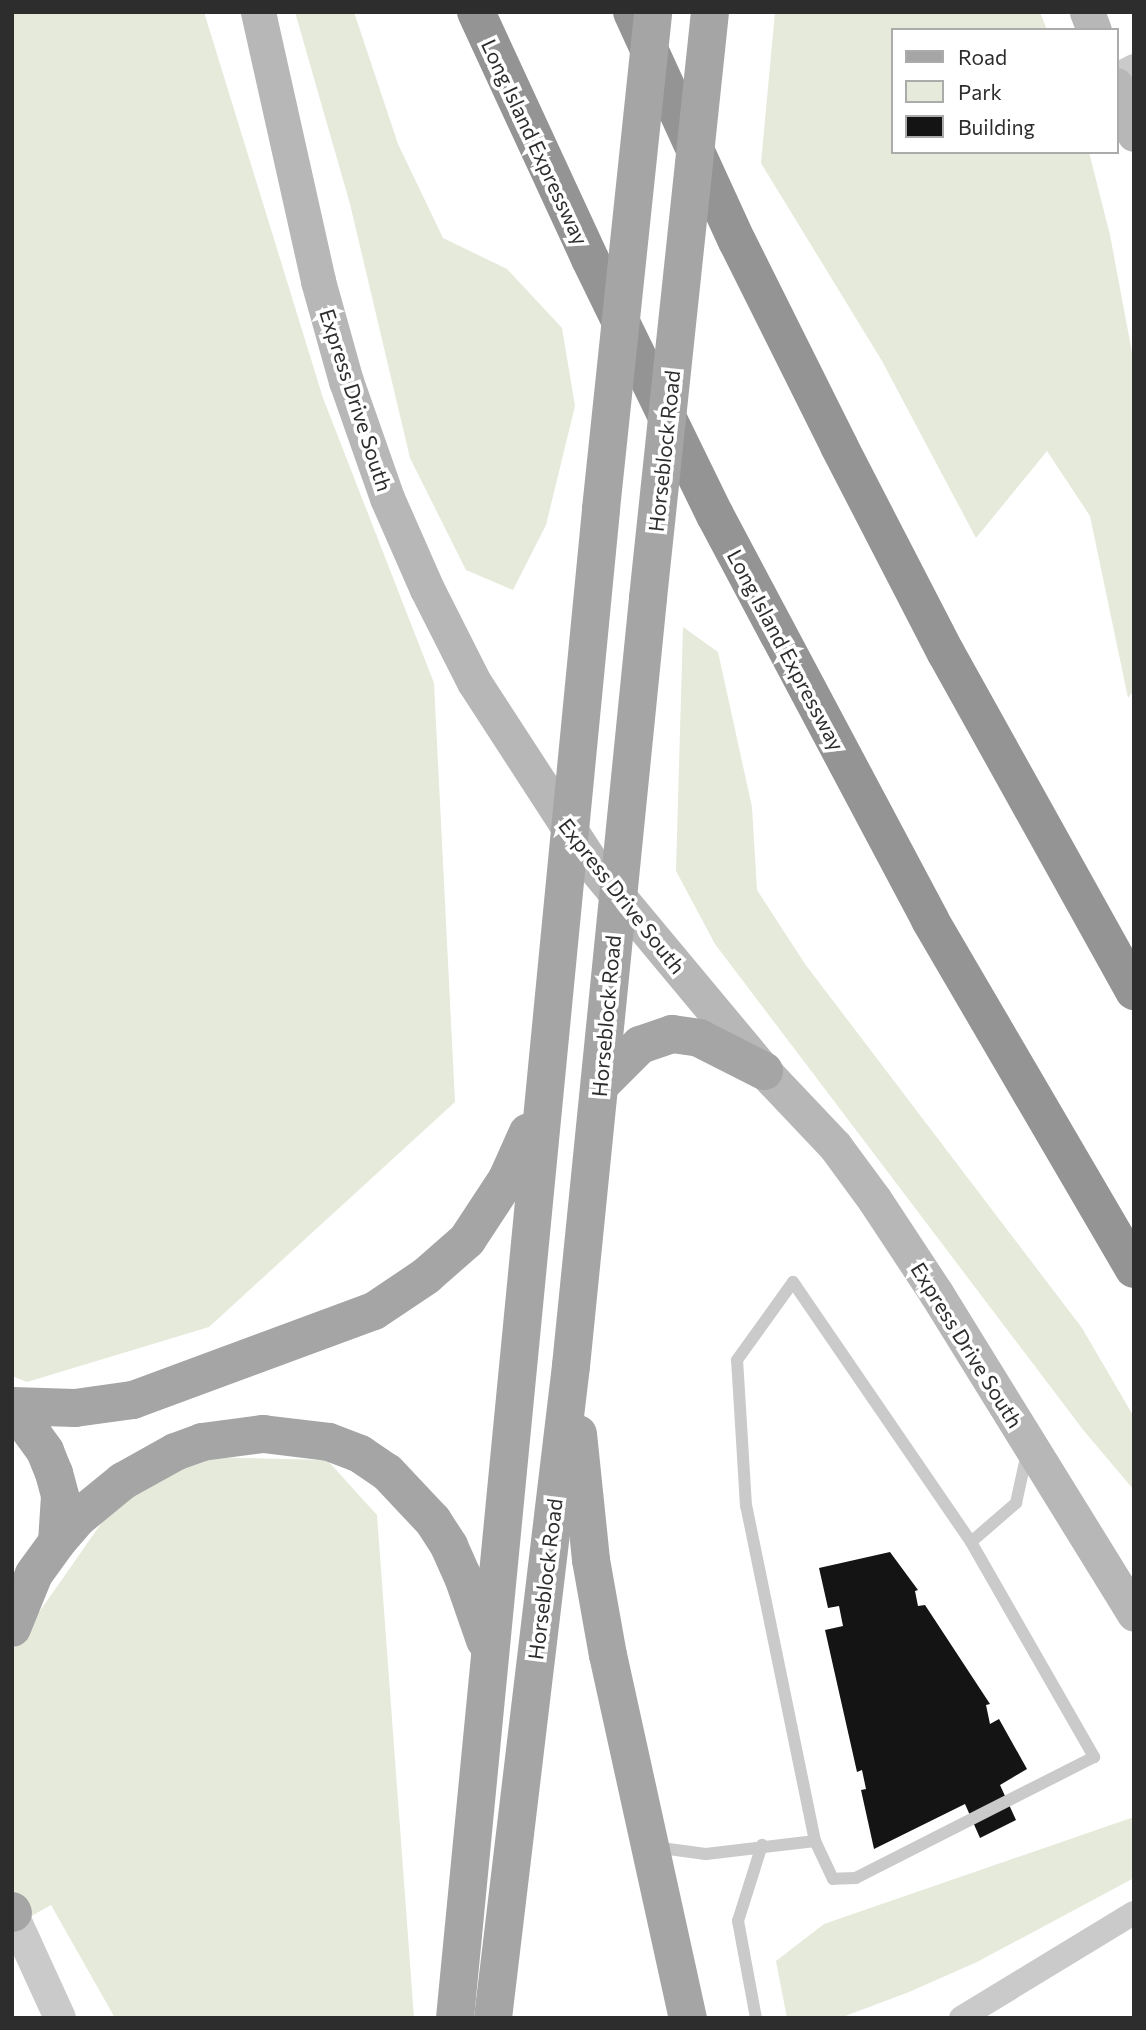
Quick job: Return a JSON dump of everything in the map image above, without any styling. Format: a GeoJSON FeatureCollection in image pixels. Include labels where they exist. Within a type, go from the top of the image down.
{"type":"FeatureCollection","features":[{"type":"Feature","properties":{"kind":"highway","name":"Long Island Expressway"},"geometry":{"type":"LineString","coordinates":[[476,12],[590,259],[727,539],[930,920],[1134,1269]]}},
{"type":"Feature","properties":{"kind":"highway"},"geometry":{"type":"LineString","coordinates":[[632,12],[737,241],[852,471],[946,653],[1134,991]]}},
{"type":"Feature","properties":{"kind":"main road","name":"Express Drive South"},"geometry":{"type":"LineString","coordinates":[[258,12],[318,281],[346,381],[387,498],[427,589],[474,682],[570,835],[764,1071],[835,1146],[874,1199],[1134,1614]]}},
{"type":"Feature","properties":{"kind":"main road"},"geometry":{"type":"LineString","coordinates":[[455,2018],[542,1102],[653,12]]}},
{"type":"Feature","properties":{"kind":"main road","name":"Horseblock Road"},"geometry":{"type":"LineString","coordinates":[[494,2018],[571,1366],[710,12]]}},
{"type":"Feature","properties":{"kind":"main road"},"geometry":{"type":"LineString","coordinates":[[1118,90],[1134,134]]}},
{"type":"Feature","properties":{"kind":"main road"},"geometry":{"type":"LineString","coordinates":[[600,1085],[640,1045],[671,1034],[699,1038],[764,1071]]}},
{"type":"Feature","properties":{"kind":"main road"},"geometry":{"type":"LineString","coordinates":[[12,1406],[75,1408],[133,1400],[374,1311],[426,1276],[467,1240],[507,1179],[542,1102]]}},
{"type":"Feature","properties":{"kind":"main road"},"geometry":{"type":"LineString","coordinates":[[571,1366],[599,1608],[688,2018]]}},
{"type":"Feature","properties":{"kind":"main road"},"geometry":{"type":"LineString","coordinates":[[12,1414],[27,1426],[45,1451],[54,1473],[60,1496],[57,1542]]}},
{"type":"Feature","properties":{"kind":"main road"},"geometry":{"type":"LineString","coordinates":[[12,1628],[23,1579],[79,1517],[123,1481],[193,1446],[232,1436],[263,1434],[329,1442],[360,1454],[387,1472],[433,1521],[463,1577],[489,1651]]}},
{"type":"Feature","properties":{"kind":"street"},"geometry":{"type":"LineString","coordinates":[[1118,74],[1134,66]]}},
{"type":"Feature","properties":{"kind":"street"},"geometry":{"type":"LineString","coordinates":[[12,1912],[60,2018]]}},
{"type":"Feature","properties":{"kind":"street"},"geometry":{"type":"LineString","coordinates":[[961,2018],[1134,1913]]}},
{"type":"Feature","properties":{"kind":"lane"},"geometry":{"type":"LineString","coordinates":[[793,1282],[971,1542],[1094,1757],[856,1878],[833,1879],[815,1841],[746,1506],[737,1360],[793,1282]]}},
{"type":"Feature","properties":{"kind":"lane"},"geometry":{"type":"LineString","coordinates":[[971,1542],[1016,1503],[1029,1446]]}},
{"type":"Feature","properties":{"kind":"lane"},"geometry":{"type":"LineString","coordinates":[[650,1846],[706,1854],[762,1845],[815,1841]]}},
{"type":"Feature","properties":{"kind":"lane"},"geometry":{"type":"LineString","coordinates":[[756,2018],[738,1921],[762,1845]]}},
{"type":"Feature","properties":{"kind":"green space"},"geometry":{"type":"Polygon","coordinates":[[[12,12],[204,12],[323,398],[434,683],[455,1102],[209,1327],[27,1382],[12,1376],[12,12]]]}},
{"type":"Feature","properties":{"kind":"green space"},"geometry":{"type":"Polygon","coordinates":[[[295,12],[354,12],[398,144],[443,238],[507,269],[562,328],[575,406],[546,525],[513,590],[466,570],[410,458],[350,204],[295,12]]]}},
{"type":"Feature","properties":{"kind":"green space"},"geometry":{"type":"Polygon","coordinates":[[[775,12],[1040,12],[1046,28],[890,28],[890,154],[1090,154],[1110,235],[1134,363],[1134,690],[1128,698],[1090,516],[1047,451],[976,538],[882,361],[761,163],[775,12]]]}},
{"type":"Feature","properties":{"kind":"green space"},"geometry":{"type":"Polygon","coordinates":[[[683,627],[718,652],[752,807],[757,890],[805,964],[1082,1328],[1134,1417],[1134,1490],[1084,1431],[715,944],[676,871],[683,627]]]}},
{"type":"Feature","properties":{"kind":"green space"},"geometry":{"type":"Polygon","coordinates":[[[196,1457],[327,1460],[377,1515],[414,2018],[115,2018],[51,1905],[12,1927],[12,1651],[114,1505],[196,1457]]]}},
{"type":"Feature","properties":{"kind":"green space"},"geometry":{"type":"Polygon","coordinates":[[[1134,1817],[1134,1878],[977,1962],[909,1992],[840,2018],[787,2018],[776,1961],[824,1924],[1134,1817]]]}},
{"type":"Feature","properties":{"kind":"building"},"geometry":{"type":"Polygon","coordinates":[[[890,1552],[918,1590],[915,1591],[918,1606],[925,1605],[990,1704],[986,1705],[990,1724],[999,1719],[1027,1769],[1000,1785],[1016,1820],[980,1838],[965,1804],[874,1849],[861,1790],[866,1789],[862,1770],[857,1772],[825,1630],[843,1626],[839,1606],[828,1608],[819,1568],[890,1552]]]}}]}
